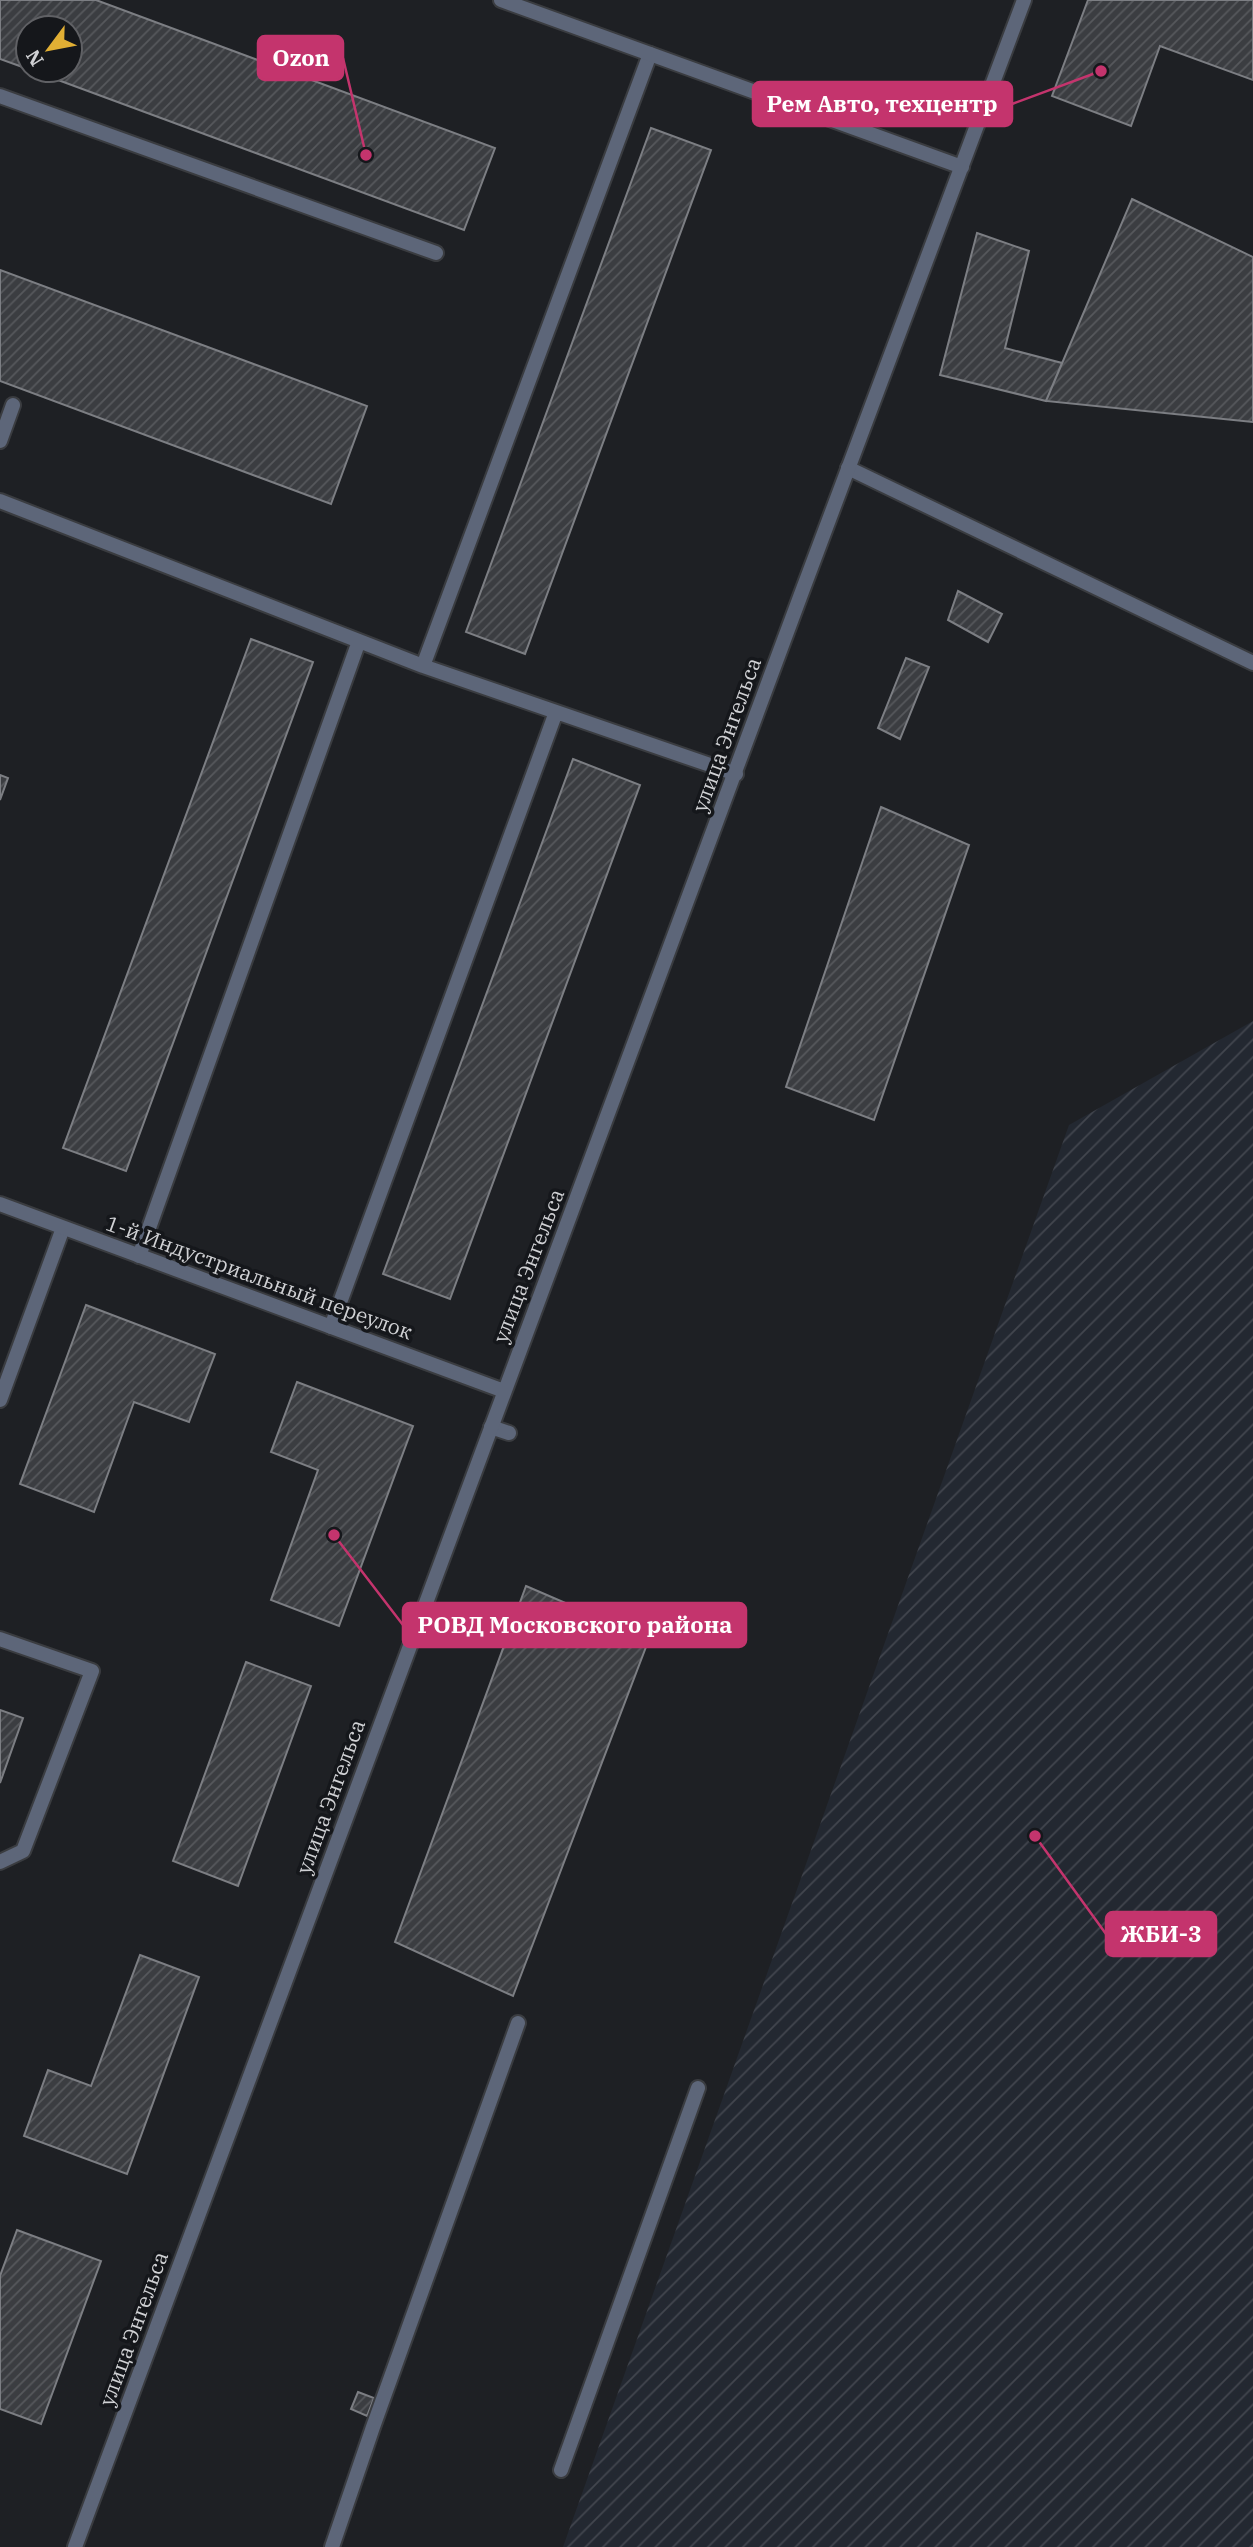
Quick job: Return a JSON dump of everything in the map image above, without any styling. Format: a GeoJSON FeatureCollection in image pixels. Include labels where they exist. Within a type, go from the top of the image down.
{"type":"FeatureCollection","features":[{"type":"Feature","properties":{"kind":"street"},"geometry":{"type":"LineString","coordinates":[[501,0],[962,167]]}},
{"type":"Feature","properties":{"kind":"street","name":"улица Энгельса"},"geometry":{"type":"LineString","coordinates":[[75,2547],[1024,0]]}},
{"type":"Feature","properties":{"kind":"street"},"geometry":{"type":"LineString","coordinates":[[423,666],[650,54]]}},
{"type":"Feature","properties":{"kind":"street"},"geometry":{"type":"LineString","coordinates":[[0,96],[436,253]]}},
{"type":"Feature","properties":{"kind":"street"},"geometry":{"type":"LineString","coordinates":[[0,441],[13,405]]}},
{"type":"Feature","properties":{"kind":"street"},"geometry":{"type":"LineString","coordinates":[[848,468],[1253,663]]}},
{"type":"Feature","properties":{"kind":"street"},"geometry":{"type":"LineString","coordinates":[[0,501],[423,666],[736,774]]}},
{"type":"Feature","properties":{"kind":"street"},"geometry":{"type":"LineString","coordinates":[[139,1256],[359,641]]}},
{"type":"Feature","properties":{"kind":"street"},"geometry":{"type":"LineString","coordinates":[[331,1327],[556,712]]}},
{"type":"Feature","properties":{"kind":"street","name":"1-й Индустриальный переулок"},"geometry":{"type":"LineString","coordinates":[[0,1204],[504,1391]]}},
{"type":"Feature","properties":{"kind":"street"},"geometry":{"type":"LineString","coordinates":[[0,1400],[63,1228]]}},
{"type":"Feature","properties":{"kind":"street"},"geometry":{"type":"LineString","coordinates":[[491,1427],[509,1433]]}},
{"type":"Feature","properties":{"kind":"street"},"geometry":{"type":"LineString","coordinates":[[0,1639],[92,1671],[23,1851],[0,1862]]}},
{"type":"Feature","properties":{"kind":"street"},"geometry":{"type":"LineString","coordinates":[[332,2547],[518,2023]]}},
{"type":"Feature","properties":{"kind":"street"},"geometry":{"type":"LineString","coordinates":[[561,2470],[698,2088]]}},
{"type":"Feature","properties":{"kind":"shaded area"},"geometry":{"type":"Polygon","coordinates":[[[1253,1021],[1253,2547],[563,2547],[1069,1125],[1253,1021]]]}},
{"type":"Feature","properties":{"kind":"building"},"geometry":{"type":"Polygon","coordinates":[[[0,0],[96,0],[495,148],[464,230],[69,84],[84,84],[84,14],[14,14],[14,64],[0,59],[0,0]]]}},
{"type":"Feature","properties":{"kind":"building"},"geometry":{"type":"Polygon","coordinates":[[[1088,0],[1253,0],[1253,80],[1160,46],[1131,126],[1052,96],[1088,0]]]}},
{"type":"Feature","properties":{"kind":"building"},"geometry":{"type":"Polygon","coordinates":[[[651,128],[711,150],[525,654],[466,632],[651,128]]]}},
{"type":"Feature","properties":{"kind":"building"},"geometry":{"type":"Polygon","coordinates":[[[1132,199],[1253,257],[1253,422],[1046,401],[1132,199]]]}},
{"type":"Feature","properties":{"kind":"building"},"geometry":{"type":"Polygon","coordinates":[[[977,233],[1029,251],[1005,348],[1062,363],[1046,401],[940,375],[977,233]]]}},
{"type":"Feature","properties":{"kind":"building"},"geometry":{"type":"Polygon","coordinates":[[[0,270],[367,406],[331,504],[0,381],[0,270]]]}},
{"type":"Feature","properties":{"kind":"building"},"geometry":{"type":"Polygon","coordinates":[[[958,591],[1002,614],[988,642],[948,620],[958,591]]]}},
{"type":"Feature","properties":{"kind":"building"},"geometry":{"type":"Polygon","coordinates":[[[251,639],[313,662],[126,1171],[63,1148],[251,639]]]}},
{"type":"Feature","properties":{"kind":"building"},"geometry":{"type":"Polygon","coordinates":[[[906,658],[929,667],[900,739],[878,728],[906,658]]]}},
{"type":"Feature","properties":{"kind":"building"},"geometry":{"type":"Polygon","coordinates":[[[573,759],[640,785],[450,1299],[383,1274],[573,759]]]}},
{"type":"Feature","properties":{"kind":"building"},"geometry":{"type":"Polygon","coordinates":[[[0,775],[8,778],[0,800],[0,775]]]}},
{"type":"Feature","properties":{"kind":"building"},"geometry":{"type":"Polygon","coordinates":[[[881,807],[969,845],[874,1120],[786,1087],[881,807]]]}},
{"type":"Feature","properties":{"kind":"building"},"geometry":{"type":"Polygon","coordinates":[[[86,1305],[215,1354],[189,1422],[134,1402],[94,1512],[20,1484],[86,1305]]]}},
{"type":"Feature","properties":{"kind":"building"},"geometry":{"type":"Polygon","coordinates":[[[297,1382],[413,1426],[339,1626],[271,1600],[318,1470],[271,1452],[297,1382]]]}},
{"type":"Feature","properties":{"kind":"building"},"geometry":{"type":"Polygon","coordinates":[[[526,1586],[649,1639],[513,1996],[395,1942],[526,1586]]]}},
{"type":"Feature","properties":{"kind":"building"},"geometry":{"type":"Polygon","coordinates":[[[246,1662],[311,1686],[238,1886],[173,1861],[246,1662]]]}},
{"type":"Feature","properties":{"kind":"building"},"geometry":{"type":"Polygon","coordinates":[[[0,1710],[23,1718],[0,1783],[0,1710]]]}},
{"type":"Feature","properties":{"kind":"building"},"geometry":{"type":"Polygon","coordinates":[[[140,1955],[199,1977],[127,2174],[24,2136],[48,2070],[91,2086],[140,1955]]]}},
{"type":"Feature","properties":{"kind":"building"},"geometry":{"type":"Polygon","coordinates":[[[17,2230],[101,2261],[41,2424],[0,2409],[0,2276],[17,2230]]]}},
{"type":"Feature","properties":{"kind":"building"},"geometry":{"type":"Polygon","coordinates":[[[358,2392],[374,2398],[367,2416],[351,2409],[358,2392]]]}},
{"type":"Feature","properties":{"kind":"place","name":"Рем Авто, техцентр"},"geometry":{"type":"Point","coordinates":[1101,71]}},
{"type":"Feature","properties":{"kind":"place","name":"Ozon"},"geometry":{"type":"Point","coordinates":[366,155]}},
{"type":"Feature","properties":{"kind":"place","name":"РОВД Московского района"},"geometry":{"type":"Point","coordinates":[334,1535]}},
{"type":"Feature","properties":{"kind":"place","name":"ЖБИ-3"},"geometry":{"type":"Point","coordinates":[1035,1836]}}]}
